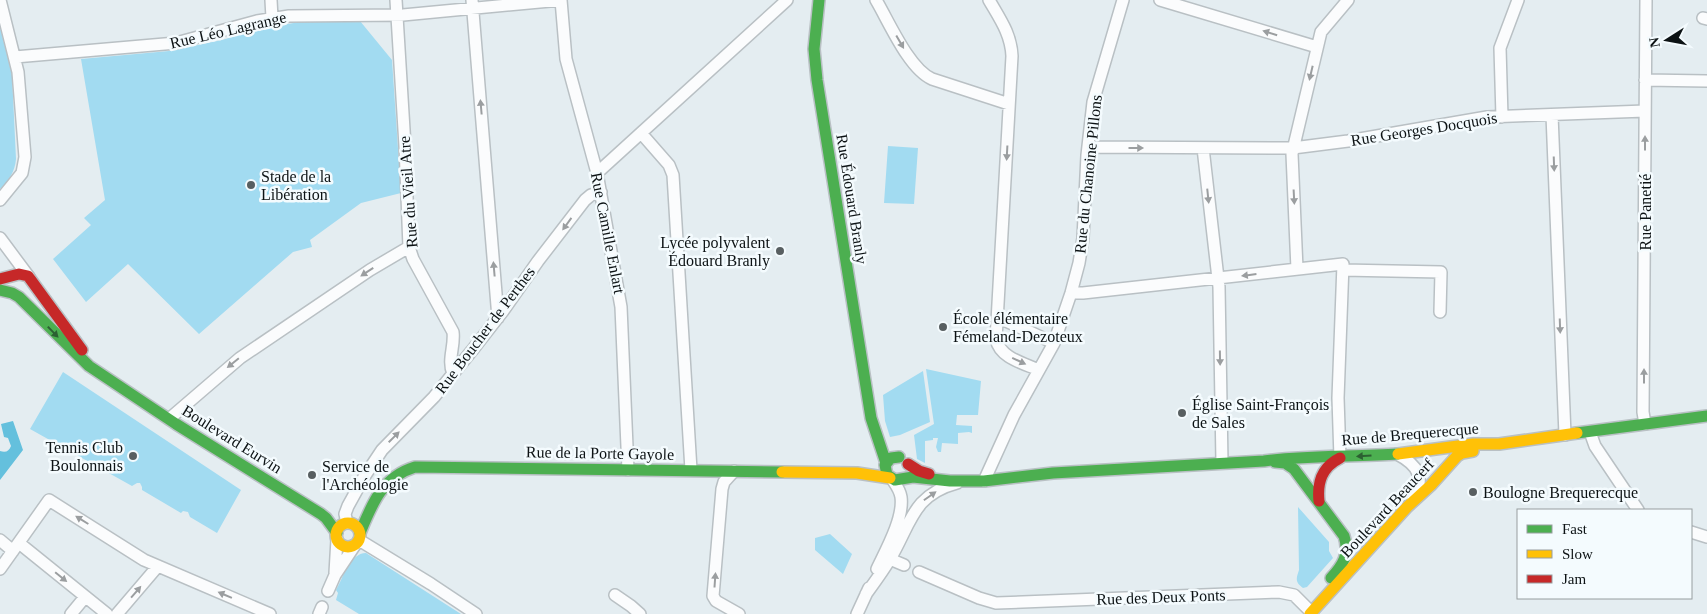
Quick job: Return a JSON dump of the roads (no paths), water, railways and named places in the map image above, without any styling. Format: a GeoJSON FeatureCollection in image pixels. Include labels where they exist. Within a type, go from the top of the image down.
{"type":"FeatureCollection","features":[{"type":"Feature","properties":{"kind":"main road","name":"Rue Édouard Branly"},"geometry":{"type":"LineString","coordinates":[[819,0],[815,37],[815,69],[873,427],[886,464],[885,471],[901,472],[869,402]]}},
{"type":"Feature","properties":{"kind":"main road"},"geometry":{"type":"LineString","coordinates":[[0,278],[22,274],[31,280],[31,292],[25,296],[10,293],[9,286],[13,276]]}},
{"type":"Feature","properties":{"kind":"main road","name":"Boulevard Eurvin"},"geometry":{"type":"LineString","coordinates":[[31,280],[83,352],[120,387]]}},
{"type":"Feature","properties":{"kind":"main road","name":"Boulevard Eurvin"},"geometry":{"type":"LineString","coordinates":[[10,293],[84,362],[169,419],[349,533]]}},
{"type":"Feature","properties":{"kind":"main road","name":"Rue de Brequerecque"},"geometry":{"type":"LineString","coordinates":[[901,472],[963,482],[1014,471],[1053,473],[1222,464],[1288,458],[1340,458],[1433,451],[1473,444],[1499,444],[1707,416]]}},
{"type":"Feature","properties":{"kind":"main road","name":"Boulevard Beaucerf"},"geometry":{"type":"LineString","coordinates":[[1306,611],[1366,554],[1407,506],[1431,485],[1458,455],[1499,444]]}},
{"type":"Feature","properties":{"kind":"main road","name":"Rue de la Porte Gayole"},"geometry":{"type":"LineString","coordinates":[[857,472],[874,470],[886,464],[891,458],[901,472]]}},
{"type":"Feature","properties":{"kind":"main road"},"geometry":{"type":"LineString","coordinates":[[1319,501],[1318,488],[1322,474],[1329,464],[1340,458]]}},
{"type":"Feature","properties":{"kind":"main road"},"geometry":{"type":"LineString","coordinates":[[1264,461],[1285,463],[1292,466],[1338,528],[1354,546],[1359,549],[1364,548],[1382,534]]}},
{"type":"Feature","properties":{"kind":"main road","name":"Rue de la Porte Gayole"},"geometry":{"type":"LineString","coordinates":[[349,533],[367,515],[392,477],[403,470],[411,468],[901,472]]}},
{"type":"Feature","properties":{"kind":"main road","name":"Rue de Brequerecque"},"geometry":{"type":"LineString","coordinates":[[901,472],[919,471],[931,474],[986,477]]}},
{"type":"Feature","properties":{"kind":"main road","name":"Boulevard Beaucerf"},"geometry":{"type":"LineString","coordinates":[[1306,611],[1345,562],[1347,554],[1346,543],[1338,528]]}},
{"type":"Feature","properties":{"kind":"street"},"geometry":{"type":"LineString","coordinates":[[0,0],[19,82],[25,164],[21,176],[0,200]]}},
{"type":"Feature","properties":{"kind":"street"},"geometry":{"type":"LineString","coordinates":[[271,0],[272,18]]}},
{"type":"Feature","properties":{"kind":"street","name":"Rue du Vieil Atre"},"geometry":{"type":"LineString","coordinates":[[396,0],[409,247],[413,259],[453,332],[454,340],[450,365],[453,374]]}},
{"type":"Feature","properties":{"kind":"street","name":"Rue Léo Lagrange"},"geometry":{"type":"LineString","coordinates":[[14,57],[176,43],[272,18],[302,15],[397,15],[472,4],[561,0]]}},
{"type":"Feature","properties":{"kind":"street","name":"Rue Camille Enlart"},"geometry":{"type":"LineString","coordinates":[[561,0],[566,59],[597,173],[622,313],[628,470]]}},
{"type":"Feature","properties":{"kind":"street"},"geometry":{"type":"LineString","coordinates":[[597,173],[787,0]]}},
{"type":"Feature","properties":{"kind":"street"},"geometry":{"type":"LineString","coordinates":[[876,0],[911,61],[920,72],[932,79],[1010,104]]}},
{"type":"Feature","properties":{"kind":"street"},"geometry":{"type":"LineString","coordinates":[[989,0],[1006,29],[1011,46],[1012,61],[996,339],[1000,350],[1006,355],[1039,370]]}},
{"type":"Feature","properties":{"kind":"street","name":"Rue du Chanoine Pillons"},"geometry":{"type":"LineString","coordinates":[[986,477],[1014,415],[1054,343],[1071,293],[1083,238],[1088,147],[1096,90],[1123,0]]}},
{"type":"Feature","properties":{"kind":"street"},"geometry":{"type":"LineString","coordinates":[[1160,0],[1317,47]]}},
{"type":"Feature","properties":{"kind":"street"},"geometry":{"type":"LineString","coordinates":[[1297,269],[1293,148],[1323,29],[1348,0]]}},
{"type":"Feature","properties":{"kind":"street"},"geometry":{"type":"LineString","coordinates":[[1502,117],[1500,48],[1518,0]]}},
{"type":"Feature","properties":{"kind":"street","name":"Rue Panetié"},"geometry":{"type":"LineString","coordinates":[[1645,424],[1646,0]]}},
{"type":"Feature","properties":{"kind":"street"},"geometry":{"type":"LineString","coordinates":[[472,4],[498,318]]}},
{"type":"Feature","properties":{"kind":"street"},"geometry":{"type":"LineString","coordinates":[[1645,80],[1707,81]]}},
{"type":"Feature","properties":{"kind":"street","name":"Rue Georges Docquois"},"geometry":{"type":"LineString","coordinates":[[1088,147],[1293,148],[1348,141],[1479,118],[1645,111]]}},
{"type":"Feature","properties":{"kind":"street"},"geometry":{"type":"LineString","coordinates":[[1552,115],[1565,435]]}},
{"type":"Feature","properties":{"kind":"street"},"geometry":{"type":"LineString","coordinates":[[642,132],[669,164],[673,175],[691,470]]}},
{"type":"Feature","properties":{"kind":"street"},"geometry":{"type":"LineString","coordinates":[[1202,148],[1218,278],[1222,464]]}},
{"type":"Feature","properties":{"kind":"street","name":"Rue Boucher de Perthes"},"geometry":{"type":"LineString","coordinates":[[349,533],[346,514],[348,506],[376,458],[390,440],[438,393],[498,318],[538,261],[585,200],[590,195],[601,192]]}},
{"type":"Feature","properties":{"kind":"street"},"geometry":{"type":"LineString","coordinates":[[0,238],[31,280]]}},
{"type":"Feature","properties":{"kind":"street"},"geometry":{"type":"LineString","coordinates":[[169,419],[245,354],[370,270],[409,247]]}},
{"type":"Feature","properties":{"kind":"street"},"geometry":{"type":"LineString","coordinates":[[11,253],[15,265],[13,276]]}},
{"type":"Feature","properties":{"kind":"street"},"geometry":{"type":"LineString","coordinates":[[1071,293],[1343,264],[1338,398],[1340,458]]}},
{"type":"Feature","properties":{"kind":"street"},"geometry":{"type":"LineString","coordinates":[[1343,270],[1441,272],[1440,312]]}},
{"type":"Feature","properties":{"kind":"street"},"geometry":{"type":"LineString","coordinates":[[997,317],[1054,343]]}},
{"type":"Feature","properties":{"kind":"street"},"geometry":{"type":"LineString","coordinates":[[1590,432],[1595,446],[1637,509]]}},
{"type":"Feature","properties":{"kind":"street"},"geometry":{"type":"LineString","coordinates":[[1397,454],[1413,464],[1419,477],[1417,491],[1407,506]]}},
{"type":"Feature","properties":{"kind":"street"},"geometry":{"type":"LineString","coordinates":[[734,470],[724,482],[722,489],[713,596],[718,603],[739,614]]}},
{"type":"Feature","properties":{"kind":"street"},"geometry":{"type":"LineString","coordinates":[[887,557],[888,544],[900,512],[899,490],[901,472]]}},
{"type":"Feature","properties":{"kind":"street"},"geometry":{"type":"LineString","coordinates":[[857,614],[887,557],[922,501],[940,489],[963,482]]}},
{"type":"Feature","properties":{"kind":"street"},"geometry":{"type":"LineString","coordinates":[[0,569],[49,500],[134,554],[270,614]]}},
{"type":"Feature","properties":{"kind":"street"},"geometry":{"type":"LineString","coordinates":[[1692,532],[1707,537]]}},
{"type":"Feature","properties":{"kind":"street"},"geometry":{"type":"LineString","coordinates":[[328,590],[349,533]]}},
{"type":"Feature","properties":{"kind":"street"},"geometry":{"type":"LineString","coordinates":[[335,575],[349,533]]}},
{"type":"Feature","properties":{"kind":"street"},"geometry":{"type":"LineString","coordinates":[[349,533],[476,614]]}},
{"type":"Feature","properties":{"kind":"street"},"geometry":{"type":"LineString","coordinates":[[0,540],[16,547],[107,614]]}},
{"type":"Feature","properties":{"kind":"street"},"geometry":{"type":"LineString","coordinates":[[887,557],[904,565]]}},
{"type":"Feature","properties":{"kind":"street"},"geometry":{"type":"LineString","coordinates":[[117,614],[158,566]]}},
{"type":"Feature","properties":{"kind":"street","name":"Rue des Deux Ponts"},"geometry":{"type":"LineString","coordinates":[[918,572],[978,598],[996,603],[1279,592],[1292,593],[1306,611]]}},
{"type":"Feature","properties":{"kind":"street"},"geometry":{"type":"LineString","coordinates":[[615,595],[640,614]]}},
{"type":"Feature","properties":{"kind":"street"},"geometry":{"type":"LineString","coordinates":[[71,614],[85,597]]}},
{"type":"Feature","properties":{"kind":"place","name":"Stade de la Libération"},"geometry":{"type":"Point","coordinates":[251,185]}},
{"type":"Feature","properties":{"kind":"place","name":"Lycée polyvalent Édouard Branly"},"geometry":{"type":"Point","coordinates":[780,251]}},
{"type":"Feature","properties":{"kind":"place","name":"École élémentaire Fémeland-Dezoteux"},"geometry":{"type":"Point","coordinates":[943,327]}},
{"type":"Feature","properties":{"kind":"place","name":"Église Saint-François de Sales"},"geometry":{"type":"Point","coordinates":[1182,413]}},
{"type":"Feature","properties":{"kind":"place","name":"Tennis Club Boulonnais"},"geometry":{"type":"Point","coordinates":[133,456]}},
{"type":"Feature","properties":{"kind":"place","name":"Service de l'Archéologie"},"geometry":{"type":"Point","coordinates":[312,475]}},
{"type":"Feature","properties":{"kind":"place","name":"Boulogne Brequerecque"},"geometry":{"type":"Point","coordinates":[1473,492]}}]}
